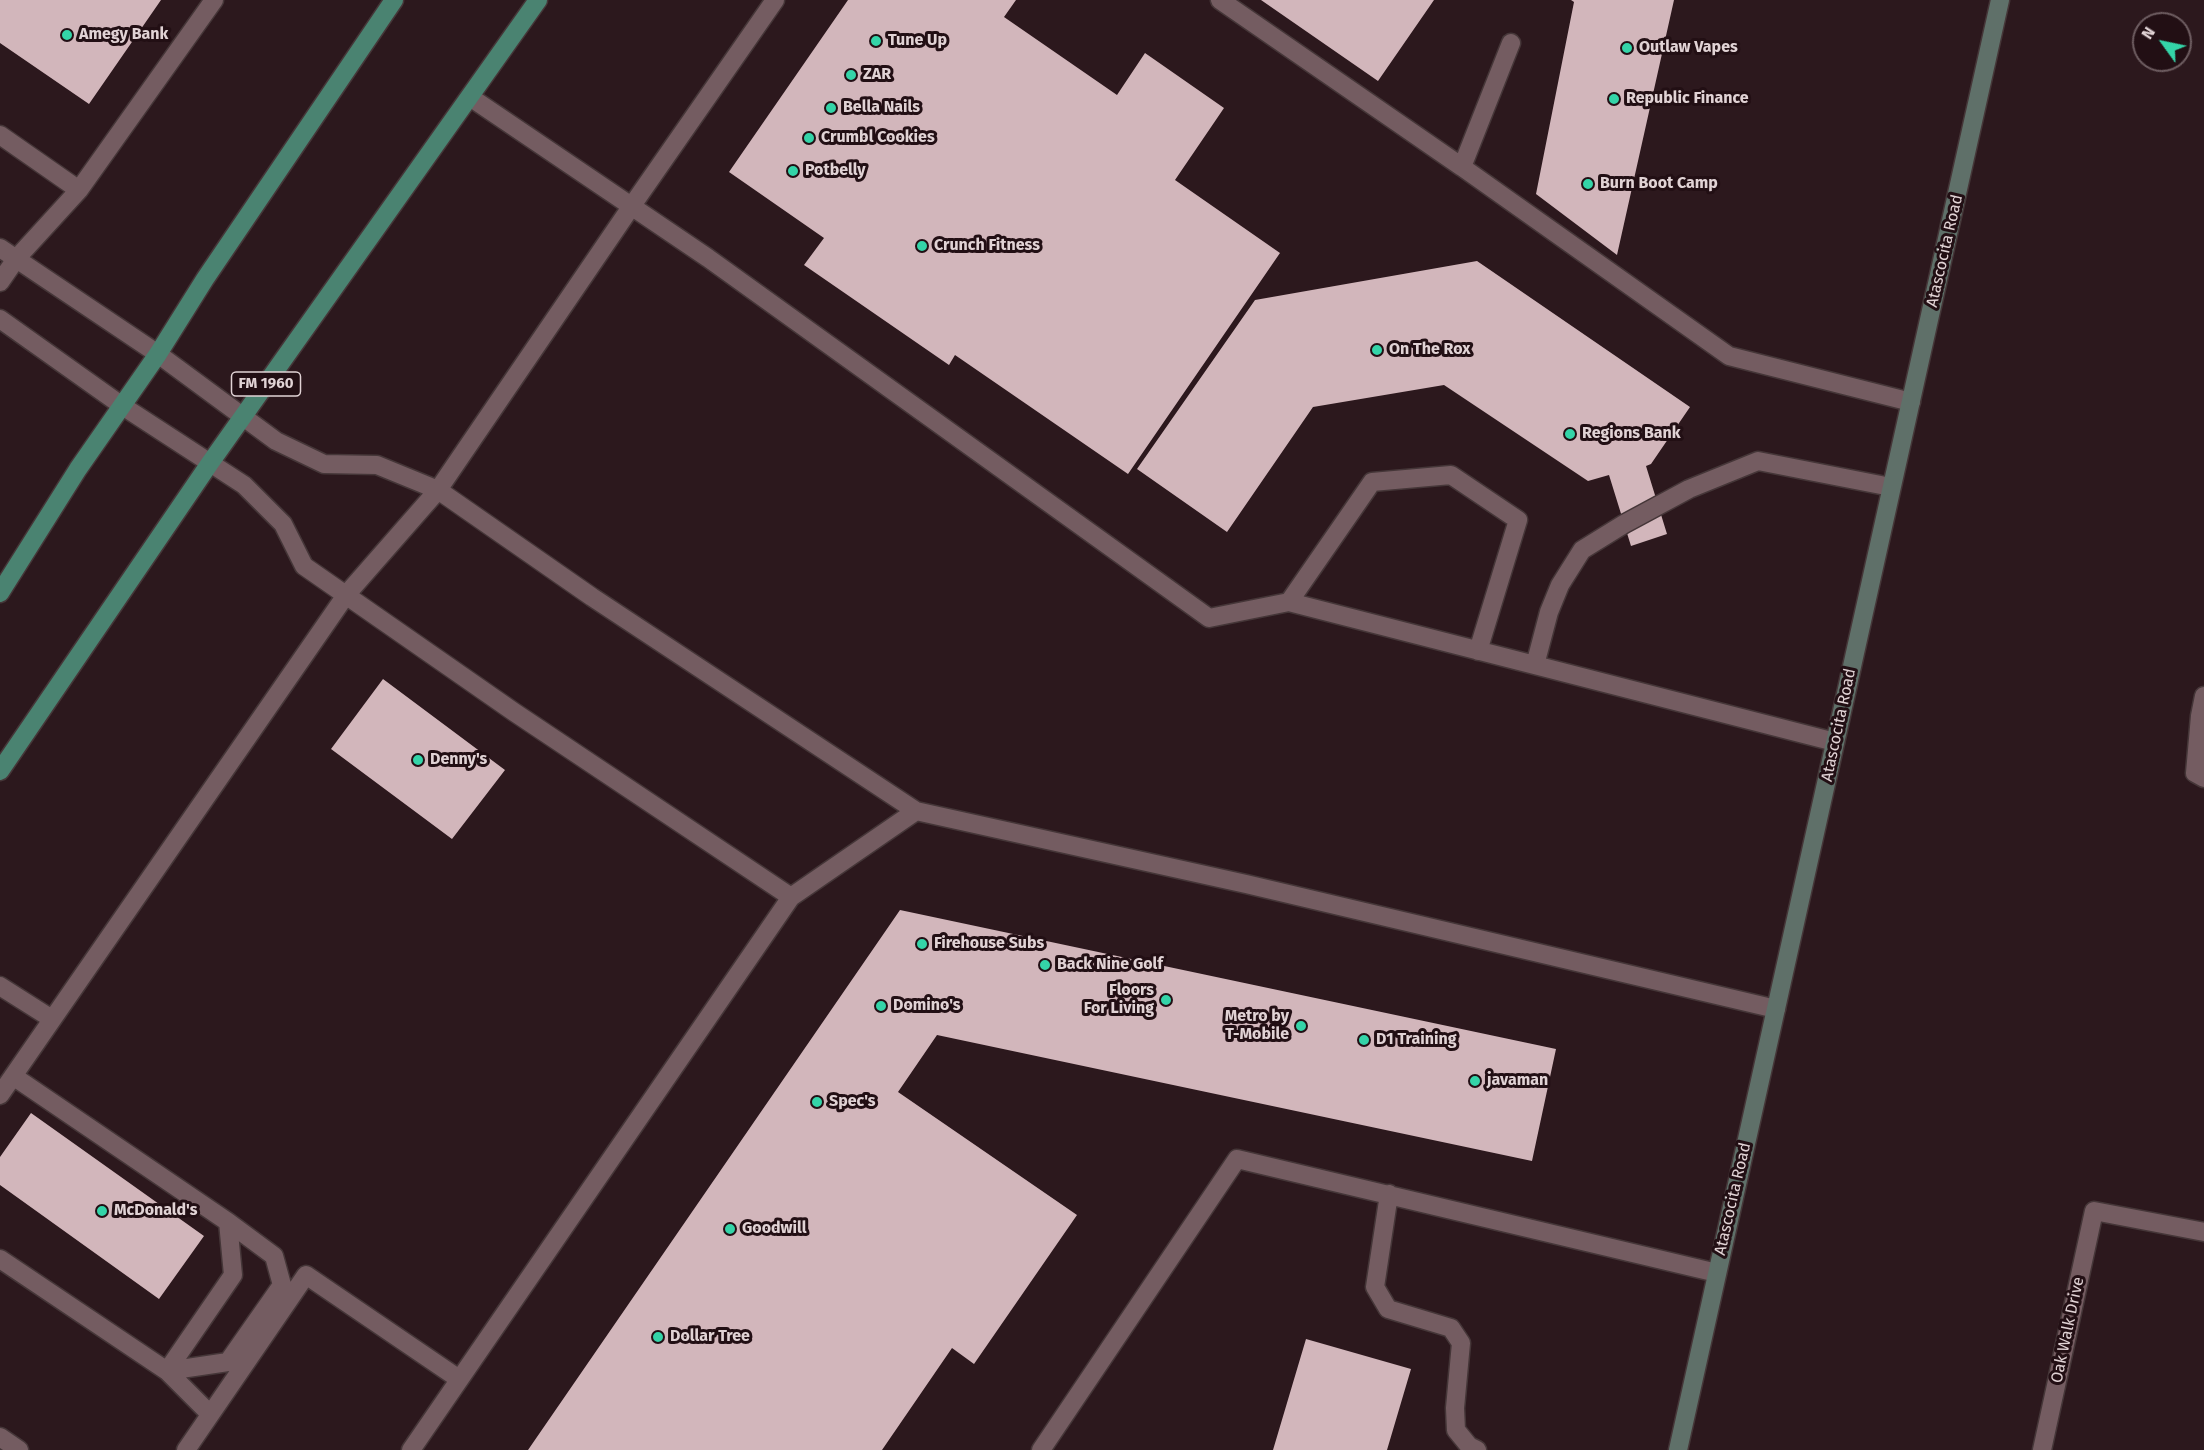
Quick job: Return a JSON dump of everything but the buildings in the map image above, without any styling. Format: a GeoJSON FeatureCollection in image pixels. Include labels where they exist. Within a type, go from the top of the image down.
{"type":"FeatureCollection","features":[{"type":"Feature","properties":{"kind":"main road"},"geometry":{"type":"LineString","coordinates":[[0,593],[78,469],[158,354],[205,279],[394,0]]}},
{"type":"Feature","properties":{"kind":"main road","name":"FM 1960"},"geometry":{"type":"LineString","coordinates":[[0,771],[242,417],[538,0]]}},
{"type":"Feature","properties":{"kind":"main road","name":"Atascocita Road"},"geometry":{"type":"LineString","coordinates":[[1678,1450],[2000,0]]}},
{"type":"Feature","properties":{"kind":"street"},"geometry":{"type":"LineString","coordinates":[[0,282],[16,259],[79,190],[214,0]]}},
{"type":"Feature","properties":{"kind":"street"},"geometry":{"type":"LineString","coordinates":[[0,1095],[346,595],[438,490],[775,0]]}},
{"type":"Feature","properties":{"kind":"street"},"geometry":{"type":"LineString","coordinates":[[1220,0],[1462,167],[1729,356],[1911,402]]}},
{"type":"Feature","properties":{"kind":"street"},"geometry":{"type":"LineString","coordinates":[[1462,167],[1511,43]]}},
{"type":"Feature","properties":{"kind":"street"},"geometry":{"type":"LineString","coordinates":[[470,97],[717,264],[1209,618],[1289,602],[1835,742]]}},
{"type":"Feature","properties":{"kind":"street"},"geometry":{"type":"LineString","coordinates":[[0,135],[79,190]]}},
{"type":"Feature","properties":{"kind":"street"},"geometry":{"type":"LineString","coordinates":[[0,248],[158,354],[276,441],[324,464],[377,465],[438,490],[601,603],[916,811],[1246,884],[1776,1009]]}},
{"type":"Feature","properties":{"kind":"street"},"geometry":{"type":"LineString","coordinates":[[0,319],[121,405],[244,486],[283,524],[304,566],[514,712],[791,897]]}},
{"type":"Feature","properties":{"kind":"street"},"geometry":{"type":"LineString","coordinates":[[1535,665],[1549,612],[1560,585],[1582,550],[1689,489],[1758,461],[1892,487]]}},
{"type":"Feature","properties":{"kind":"street"},"geometry":{"type":"LineString","coordinates":[[1289,602],[1371,482],[1451,475],[1518,520],[1478,651]]}},
{"type":"Feature","properties":{"kind":"street"},"geometry":{"type":"LineString","coordinates":[[2200,776],[2200,716],[2204,696]]}},
{"type":"Feature","properties":{"kind":"street"},"geometry":{"type":"LineString","coordinates":[[411,1450],[791,897],[916,811]]}},
{"type":"Feature","properties":{"kind":"street"},"geometry":{"type":"LineString","coordinates":[[0,986],[52,1019]]}},
{"type":"Feature","properties":{"kind":"street"},"geometry":{"type":"LineString","coordinates":[[13,1076],[228,1222],[274,1256],[282,1285],[228,1362],[167,1371]]}},
{"type":"Feature","properties":{"kind":"street"},"geometry":{"type":"LineString","coordinates":[[1041,1450],[1237,1159],[1717,1273]]}},
{"type":"Feature","properties":{"kind":"street"},"geometry":{"type":"LineString","coordinates":[[1389,1194],[1375,1287],[1388,1309],[1451,1328],[1461,1343],[1455,1408],[1456,1430],[1468,1446],[1477,1450]]}},
{"type":"Feature","properties":{"kind":"street","name":"Oak Walk Drive"},"geometry":{"type":"LineString","coordinates":[[2042,1450],[2094,1210],[2204,1232]]}},
{"type":"Feature","properties":{"kind":"street"},"geometry":{"type":"LineString","coordinates":[[167,1371],[232,1275],[228,1222]]}},
{"type":"Feature","properties":{"kind":"street"},"geometry":{"type":"LineString","coordinates":[[0,1259],[167,1371],[210,1414]]}},
{"type":"Feature","properties":{"kind":"street"},"geometry":{"type":"LineString","coordinates":[[186,1450],[306,1275],[459,1379]]}},
{"type":"Feature","properties":{"kind":"street"},"geometry":{"type":"LineString","coordinates":[[0,1437],[19,1450]]}},
{"type":"Feature","properties":{"kind":"place","name":"Amegy Bank"},"geometry":{"type":"Point","coordinates":[67,35]}},
{"type":"Feature","properties":{"kind":"place","name":"Tune Up"},"geometry":{"type":"Point","coordinates":[876,41]}},
{"type":"Feature","properties":{"kind":"place","name":"Outlaw Vapes"},"geometry":{"type":"Point","coordinates":[1627,48]}},
{"type":"Feature","properties":{"kind":"place","name":"ZAR"},"geometry":{"type":"Point","coordinates":[851,75]}},
{"type":"Feature","properties":{"kind":"place","name":"Republic Finance"},"geometry":{"type":"Point","coordinates":[1614,99]}},
{"type":"Feature","properties":{"kind":"place","name":"Bella Nails"},"geometry":{"type":"Point","coordinates":[831,108]}},
{"type":"Feature","properties":{"kind":"place","name":"Crumbl Cookies"},"geometry":{"type":"Point","coordinates":[809,138]}},
{"type":"Feature","properties":{"kind":"place","name":"Potbelly"},"geometry":{"type":"Point","coordinates":[793,171]}},
{"type":"Feature","properties":{"kind":"place","name":"Burn Boot Camp"},"geometry":{"type":"Point","coordinates":[1588,184]}},
{"type":"Feature","properties":{"kind":"place","name":"Crunch Fitness"},"geometry":{"type":"Point","coordinates":[922,246]}},
{"type":"Feature","properties":{"kind":"place","name":"On The Rox"},"geometry":{"type":"Point","coordinates":[1377,350]}},
{"type":"Feature","properties":{"kind":"place","name":"Regions Bank"},"geometry":{"type":"Point","coordinates":[1570,434]}},
{"type":"Feature","properties":{"kind":"place","name":"Denny's"},"geometry":{"type":"Point","coordinates":[418,760]}},
{"type":"Feature","properties":{"kind":"place","name":"Firehouse Subs"},"geometry":{"type":"Point","coordinates":[922,944]}},
{"type":"Feature","properties":{"kind":"place","name":"Back Nine Golf"},"geometry":{"type":"Point","coordinates":[1045,965]}},
{"type":"Feature","properties":{"kind":"place","name":"Floors For Living"},"geometry":{"type":"Point","coordinates":[1166,1000]}},
{"type":"Feature","properties":{"kind":"place","name":"Domino's"},"geometry":{"type":"Point","coordinates":[881,1006]}},
{"type":"Feature","properties":{"kind":"place","name":"Metro by T-Mobile"},"geometry":{"type":"Point","coordinates":[1301,1026]}},
{"type":"Feature","properties":{"kind":"place","name":"D1 Training"},"geometry":{"type":"Point","coordinates":[1364,1040]}},
{"type":"Feature","properties":{"kind":"place","name":"javaman"},"geometry":{"type":"Point","coordinates":[1475,1081]}},
{"type":"Feature","properties":{"kind":"place","name":"Spec's"},"geometry":{"type":"Point","coordinates":[817,1102]}},
{"type":"Feature","properties":{"kind":"place","name":"McDonald's"},"geometry":{"type":"Point","coordinates":[102,1211]}},
{"type":"Feature","properties":{"kind":"place","name":"Goodwill"},"geometry":{"type":"Point","coordinates":[730,1229]}},
{"type":"Feature","properties":{"kind":"place","name":"Dollar Tree"},"geometry":{"type":"Point","coordinates":[658,1337]}}]}
